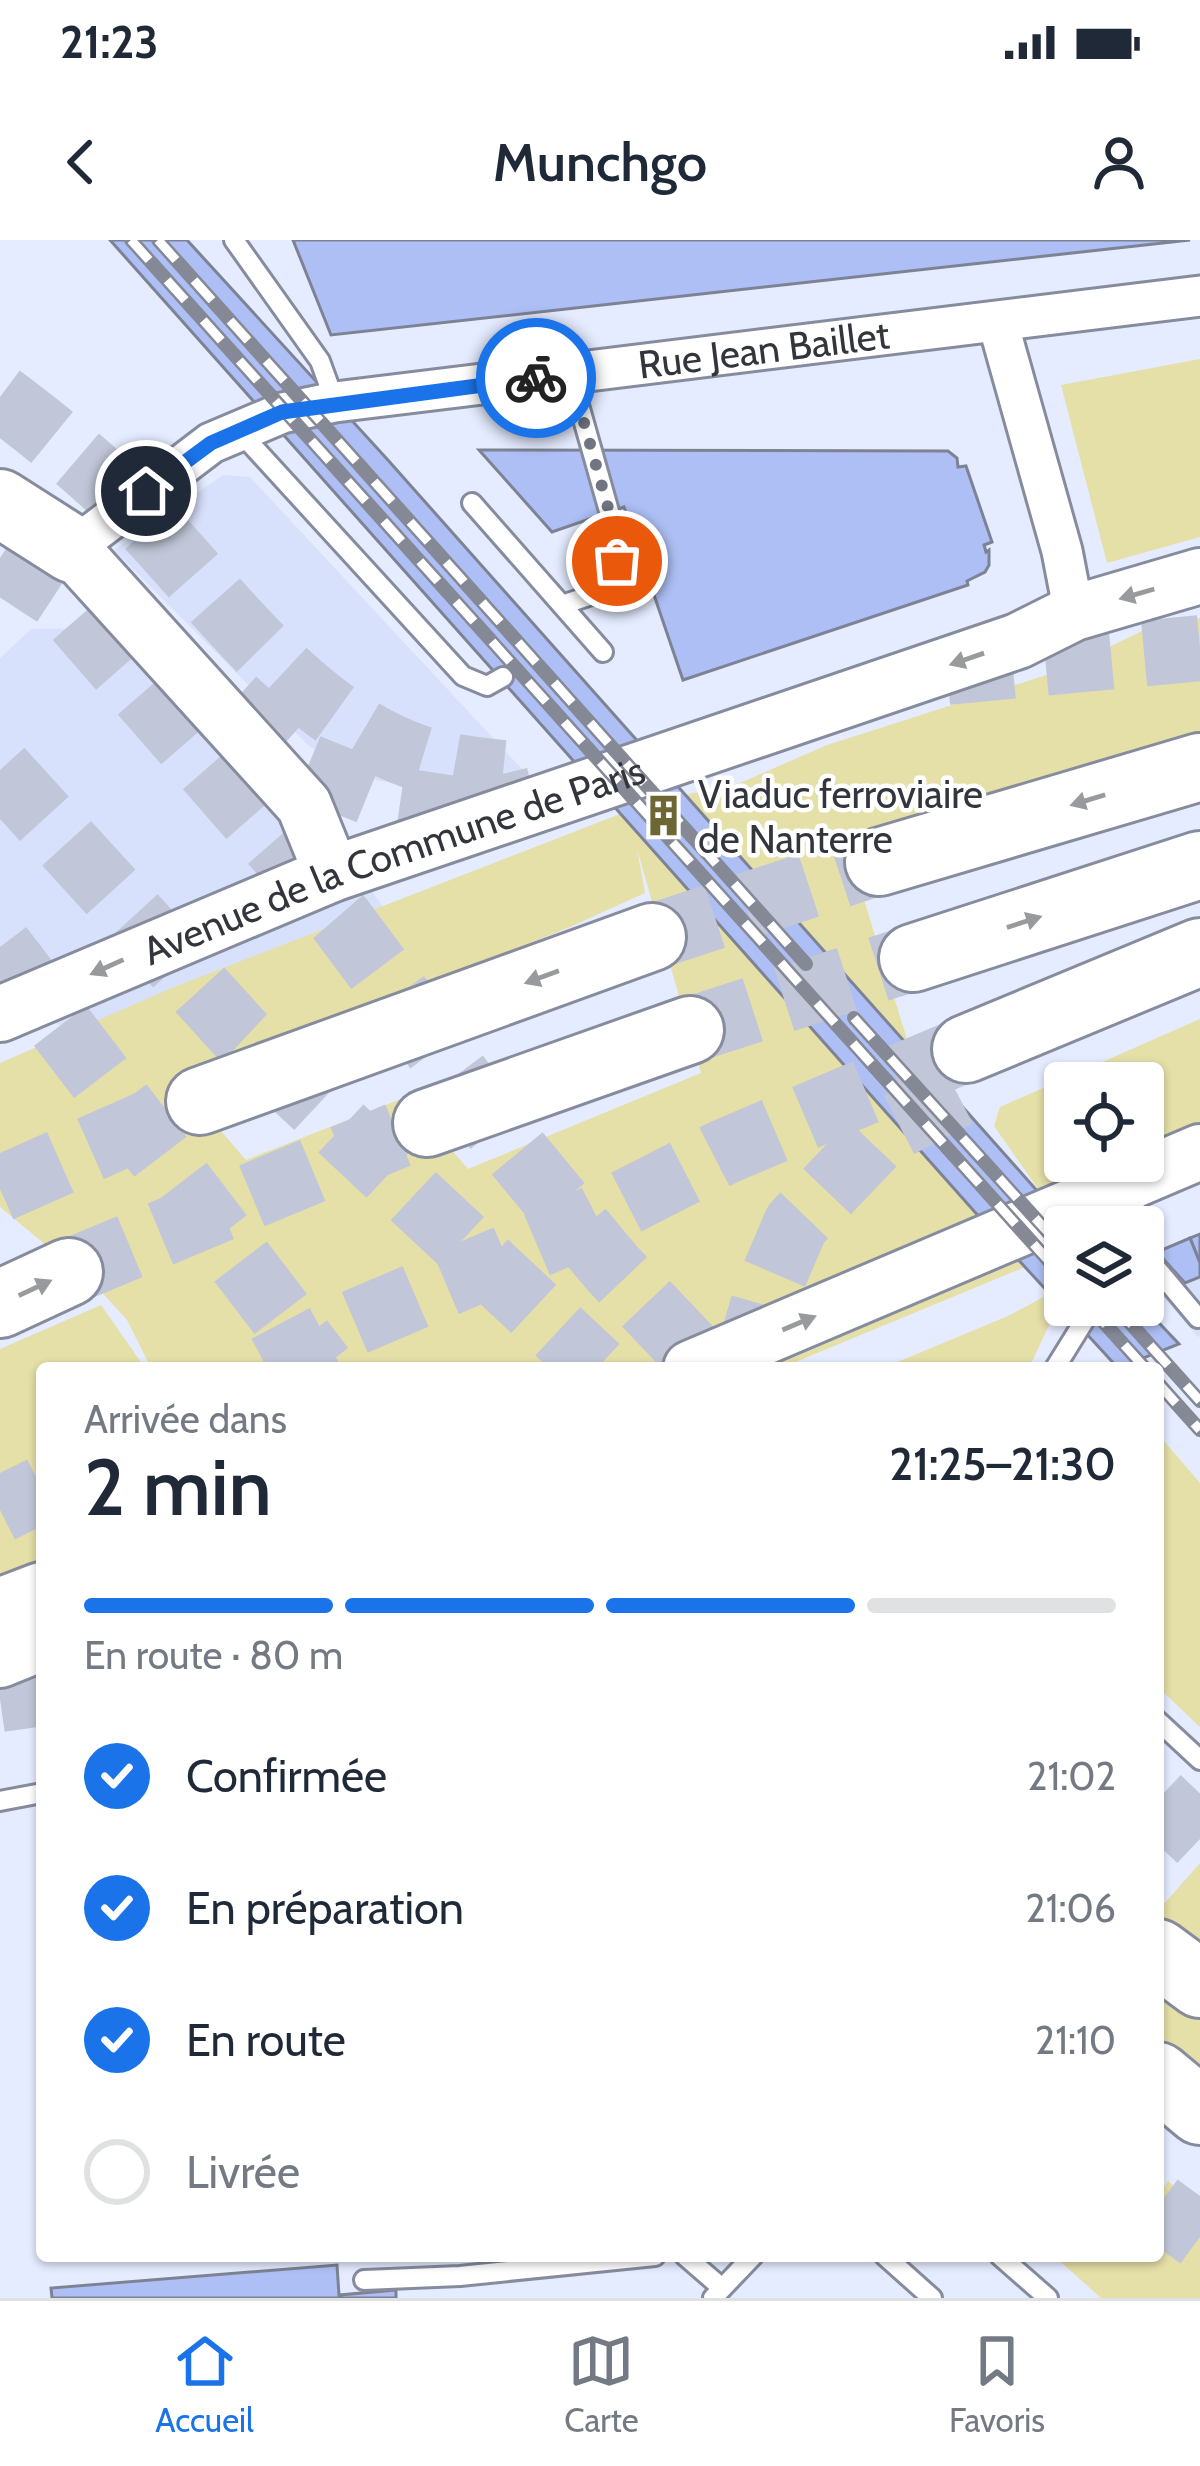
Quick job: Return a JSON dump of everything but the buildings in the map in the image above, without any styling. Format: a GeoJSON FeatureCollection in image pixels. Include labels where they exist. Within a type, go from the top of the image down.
{"type":"FeatureCollection","features":[{"type":"Feature","properties":{"kind":"highway"},"geometry":{"type":"LineString","coordinates":[[0,503],[72,549]]}},
{"type":"Feature","properties":{"kind":"highway"},"geometry":{"type":"LineString","coordinates":[[879,862],[1200,767]]}},
{"type":"Feature","properties":{"kind":"highway"},"geometry":{"type":"LineString","coordinates":[[913,958],[1200,865]]}},
{"type":"Feature","properties":{"kind":"highway"},"geometry":{"type":"LineString","coordinates":[[200,1101],[652,937]]}},
{"type":"Feature","properties":{"kind":"highway"},"geometry":{"type":"LineString","coordinates":[[1200,952],[976,1064],[1200,981]]}},
{"type":"Feature","properties":{"kind":"highway"},"geometry":{"type":"LineString","coordinates":[[428,1123],[690,1030]]}},
{"type":"Feature","properties":{"kind":"highway"},"geometry":{"type":"LineString","coordinates":[[0,1304],[69,1272]]}},
{"type":"Feature","properties":{"kind":"highway"},"geometry":{"type":"LineString","coordinates":[[0,1612],[36,1598]]}},
{"type":"Feature","properties":{"kind":"highway"},"geometry":{"type":"LineString","coordinates":[[1164,1957],[1200,1984]]}},
{"type":"Feature","properties":{"kind":"highway"},"geometry":{"type":"LineString","coordinates":[[1164,2081],[1200,2111]]}},
{"type":"Feature","properties":{"kind":"main road"},"geometry":{"type":"LineString","coordinates":[[72,549],[304,805],[332,874]]}},
{"type":"Feature","properties":{"kind":"main road","name":"Avenue de la Commune de Paris"},"geometry":{"type":"LineString","coordinates":[[0,1014],[332,874],[1018,641],[1074,613],[1200,576]]}},
{"type":"Feature","properties":{"kind":"main road"},"geometry":{"type":"LineString","coordinates":[[706,1362],[1200,1152]]}},
{"type":"Feature","properties":{"kind":"main road"},"geometry":{"type":"LineString","coordinates":[[0,1660],[36,1645]]}},
{"type":"Feature","properties":{"kind":"street","name":"Rue Jean Baillet"},"geometry":{"type":"LineString","coordinates":[[72,549],[211,443],[282,412],[1200,296]]}},
{"type":"Feature","properties":{"kind":"street"},"geometry":{"type":"LineString","coordinates":[[998,323],[1062,551],[1074,613]]}},
{"type":"Feature","properties":{"kind":"lane"},"geometry":{"type":"LineString","coordinates":[[234,240],[320,361],[335,402]]}},
{"type":"Feature","properties":{"kind":"lane"},"geometry":{"type":"LineString","coordinates":[[562,605],[618,586],[616,536],[570,373]]}},
{"type":"Feature","properties":{"kind":"lane"},"geometry":{"type":"LineString","coordinates":[[238,430],[463,676],[487,686],[503,677]]}},
{"type":"Feature","properties":{"kind":"lane"},"geometry":{"type":"LineString","coordinates":[[472,503],[603,652]]}},
{"type":"Feature","properties":{"kind":"lane"},"geometry":{"type":"LineString","coordinates":[[1124,1184],[1143,1225],[1147,1257],[1198,1318]]}},
{"type":"Feature","properties":{"kind":"lane"},"geometry":{"type":"LineString","coordinates":[[1058,1362],[1081,1326]]}},
{"type":"Feature","properties":{"kind":"lane"},"geometry":{"type":"LineString","coordinates":[[1164,1727],[1200,1760]]}},
{"type":"Feature","properties":{"kind":"lane"},"geometry":{"type":"LineString","coordinates":[[0,1802],[36,1793]]}},
{"type":"Feature","properties":{"kind":"lane"},"geometry":{"type":"LineString","coordinates":[[364,2280],[597,2262]]}},
{"type":"Feature","properties":{"kind":"lane"},"geometry":{"type":"LineString","coordinates":[[690,2262],[717,2293],[747,2262]]}},
{"type":"Feature","properties":{"kind":"lane"},"geometry":{"type":"LineString","coordinates":[[892,2262],[932,2298]]}},
{"type":"Feature","properties":{"kind":"lane"},"geometry":{"type":"LineString","coordinates":[[1007,2262],[1048,2298]]}},
{"type":"Feature","properties":{"kind":"lane"},"geometry":{"type":"LineString","coordinates":[[460,2276],[461,2298]]}},
{"type":"Feature","properties":{"kind":"shaded area"},"geometry":{"type":"Polygon","coordinates":[[[1200,359],[1200,537],[1107,563],[1061,385],[1200,359]]]}},
{"type":"Feature","properties":{"kind":"shaded area"},"geometry":{"type":"Polygon","coordinates":[[[223,475],[250,477],[534,782],[494,792],[415,787],[365,778],[309,746],[114,550],[223,475]]]}},
{"type":"Feature","properties":{"kind":"shaded area"},"geometry":{"type":"Polygon","coordinates":[[[1200,618],[1200,735],[844,835],[910,1049],[685,795],[740,783],[827,745],[1062,670],[1142,631],[1200,618]]]}},
{"type":"Feature","properties":{"kind":"shaded area"},"geometry":{"type":"Polygon","coordinates":[[[110,628],[333,837],[411,946],[170,1070],[0,1001],[0,658],[31,629],[110,628]]]}},
{"type":"Feature","properties":{"kind":"shaded area"},"geometry":{"type":"Polygon","coordinates":[[[620,814],[987,1223],[667,1362],[148,1362],[127,1320],[98,1288],[0,1207],[0,1063],[174,987],[620,814]],[[637,849],[645,893],[180,1083],[246,1160],[406,1097],[468,1169],[701,1073],[637,849]]]}},
{"type":"Feature","properties":{"kind":"shaded area"},"geometry":{"type":"Polygon","coordinates":[[[1200,1019],[1200,1134],[1164,1149],[1164,1062],[1102,1062],[1200,1019]]]}},
{"type":"Feature","properties":{"kind":"shaded area"},"geometry":{"type":"Polygon","coordinates":[[[1044,1088],[1044,1182],[1088,1182],[1046,1200],[994,1126],[1000,1107],[1044,1088]]]}},
{"type":"Feature","properties":{"kind":"shaded area"},"geometry":{"type":"Polygon","coordinates":[[[1200,1234],[1198,1337],[1164,1298],[1164,1250],[1200,1234]]]}},
{"type":"Feature","properties":{"kind":"shaded area"},"geometry":{"type":"Polygon","coordinates":[[[1012,1255],[1025,1267],[795,1362],[754,1362],[1012,1255]]]}},
{"type":"Feature","properties":{"kind":"shaded area"},"geometry":{"type":"Polygon","coordinates":[[[1044,1297],[1044,1326],[1049,1326],[1032,1362],[897,1362],[1044,1297]]]}},
{"type":"Feature","properties":{"kind":"shaded area"},"geometry":{"type":"Polygon","coordinates":[[[101,1305],[141,1362],[36,1362],[36,1579],[0,1595],[0,1349],[101,1305]]]}},
{"type":"Feature","properties":{"kind":"shaded area"},"geometry":{"type":"Polygon","coordinates":[[[1164,1441],[1200,1483],[1200,1727],[1164,1693],[1164,1441]]]}},
{"type":"Feature","properties":{"kind":"shaded area"},"geometry":{"type":"Polygon","coordinates":[[[1200,1863],[1200,1954],[1164,1927],[1165,1903],[1200,1863]]]}},
{"type":"Feature","properties":{"kind":"shaded area"},"geometry":{"type":"Polygon","coordinates":[[[1164,1984],[1200,2007],[1200,2088],[1164,2056],[1164,1984]]]}},
{"type":"Feature","properties":{"kind":"shaded area"},"geometry":{"type":"Polygon","coordinates":[[[1168,2181],[1200,2210],[1200,2298],[1101,2298],[1061,2262],[1164,2262],[1164,2188],[1168,2181]]]}},
{"type":"Feature","properties":{"kind":"tunnel"},"geometry":{"type":"LineString","coordinates":[[0,397],[112,489],[267,655],[335,714],[413,756],[503,773]]}},
{"type":"Feature","properties":{"kind":"tunnel"},"geometry":{"type":"LineString","coordinates":[[0,558],[58,596],[341,920],[492,1123],[612,1268],[701,1362]]}},
{"type":"Feature","properties":{"kind":"tunnel"},"geometry":{"type":"LineString","coordinates":[[947,672],[1200,648]]}},
{"type":"Feature","properties":{"kind":"tunnel"},"geometry":{"type":"LineString","coordinates":[[234,701],[306,766],[387,799],[482,813],[535,800]]}},
{"type":"Feature","properties":{"kind":"tunnel"},"geometry":{"type":"LineString","coordinates":[[0,770],[242,1036],[591,1362]]}},
{"type":"Feature","properties":{"kind":"tunnel"},"geometry":{"type":"LineString","coordinates":[[652,937],[879,862]]}},
{"type":"Feature","properties":{"kind":"tunnel"},"geometry":{"type":"LineString","coordinates":[[0,947],[317,1362]]}},
{"type":"Feature","properties":{"kind":"tunnel"},"geometry":{"type":"LineString","coordinates":[[690,1030],[913,958]]}},
{"type":"Feature","properties":{"kind":"tunnel"},"geometry":{"type":"LineString","coordinates":[[278,1362],[346,1326],[572,1230],[724,1152],[966,1049]]}},
{"type":"Feature","properties":{"kind":"tunnel"},"geometry":{"type":"LineString","coordinates":[[747,1362],[767,1292],[796,1224],[883,1133],[962,1092]]}},
{"type":"Feature","properties":{"kind":"tunnel"},"geometry":{"type":"LineString","coordinates":[[0,1189],[174,1112]]}},
{"type":"Feature","properties":{"kind":"tunnel"},"geometry":{"type":"LineString","coordinates":[[69,1272],[398,1135]]}},
{"type":"Feature","properties":{"kind":"tunnel"},"geometry":{"type":"LineString","coordinates":[[0,1510],[36,1492]]}},
{"type":"Feature","properties":{"kind":"tunnel"},"geometry":{"type":"LineString","coordinates":[[0,1699],[36,1694]]}},
{"type":"Feature","properties":{"kind":"tunnel"},"geometry":{"type":"LineString","coordinates":[[1164,1805],[1200,1839]]}},
{"type":"Feature","properties":{"kind":"tunnel"},"geometry":{"type":"LineString","coordinates":[[1164,2210],[1200,2237]]}},
{"type":"Feature","properties":{"kind":"railway"},"geometry":{"type":"LineString","coordinates":[[131,240],[1044,1256]]}},
{"type":"Feature","properties":{"kind":"railway"},"geometry":{"type":"LineString","coordinates":[[158,240],[806,964]]}},
{"type":"Feature","properties":{"kind":"railway"},"geometry":{"type":"LineString","coordinates":[[854,1018],[1044,1228]]}},
{"type":"Feature","properties":{"kind":"railway"},"geometry":{"type":"LineString","coordinates":[[1107,1326],[1140,1362]]}},
{"type":"Feature","properties":{"kind":"railway"},"geometry":{"type":"LineString","coordinates":[[1133,1326],[1200,1401]]}},
{"type":"Feature","properties":{"kind":"railway"},"geometry":{"type":"LineString","coordinates":[[1164,1390],[1200,1430]]}},
{"type":"Feature","properties":{"kind":"way so far"},"geometry":{"type":"LineString","coordinates":[[536,378],[570,373],[616,536],[617,561]]}},
{"type":"Feature","properties":{"kind":"place","name":"Viaduc ferroviaire de Nanterre"},"geometry":{"type":"Point","coordinates":[664,816]}},
{"type":"Feature","properties":{"kind":"route"},"geometry":{"type":"LineString","coordinates":[[146,491],[211,443],[282,412],[536,378]]}}]}
